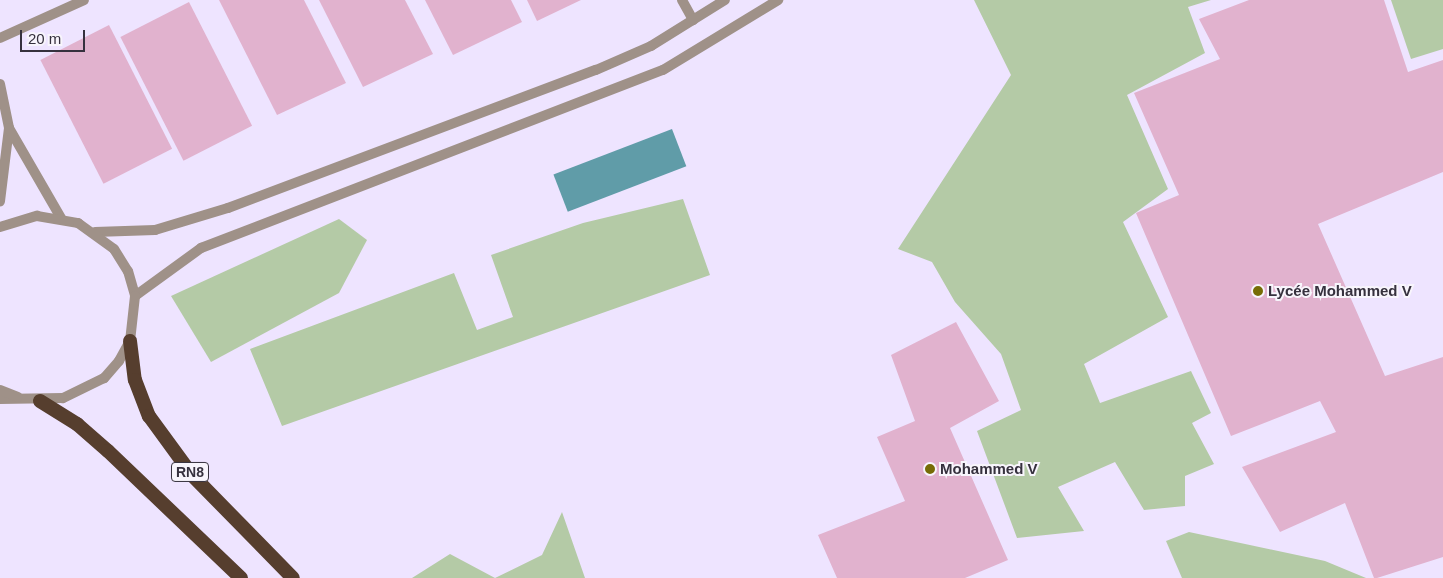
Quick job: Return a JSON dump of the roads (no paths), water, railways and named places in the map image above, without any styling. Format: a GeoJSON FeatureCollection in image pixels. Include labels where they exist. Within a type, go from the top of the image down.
{"type":"FeatureCollection","features":[{"type":"Feature","properties":{"kind":"highway","name":"RN8"},"geometry":{"type":"LineString","coordinates":[[130,341],[135,380],[149,416],[192,474],[293,578]]}},
{"type":"Feature","properties":{"kind":"highway","name":"RN8"},"geometry":{"type":"LineString","coordinates":[[40,400],[77,424],[108,451],[240,578]]}},
{"type":"Feature","properties":{"kind":"street"},"geometry":{"type":"LineString","coordinates":[[0,38],[84,0]]}},
{"type":"Feature","properties":{"kind":"street"},"geometry":{"type":"LineString","coordinates":[[682,0],[693,20]]}},
{"type":"Feature","properties":{"kind":"street"},"geometry":{"type":"LineString","coordinates":[[94,232],[156,230],[228,208],[596,70],[651,46],[725,0]]}},
{"type":"Feature","properties":{"kind":"street"},"geometry":{"type":"LineString","coordinates":[[135,296],[201,248],[663,70],[778,0]]}},
{"type":"Feature","properties":{"kind":"street"},"geometry":{"type":"LineString","coordinates":[[0,84],[9,128],[61,218]]}},
{"type":"Feature","properties":{"kind":"street"},"geometry":{"type":"LineString","coordinates":[[0,201],[9,128]]}},
{"type":"Feature","properties":{"kind":"street","name":"RN8"},"geometry":{"type":"LineString","coordinates":[[0,227],[37,216],[61,218],[94,232],[114,249],[128,271],[135,296],[130,341],[119,361],[97,382],[63,398],[40,400],[21,398],[0,390]]}},
{"type":"Feature","properties":{"kind":"street"},"geometry":{"type":"LineString","coordinates":[[0,399],[21,398]]}},
{"type":"Feature","properties":{"kind":"place","name":"Lycée Mohammed V"},"geometry":{"type":"Point","coordinates":[1258,291]}},
{"type":"Feature","properties":{"kind":"place","name":"Mohammed V"},"geometry":{"type":"Point","coordinates":[930,469]}}]}
